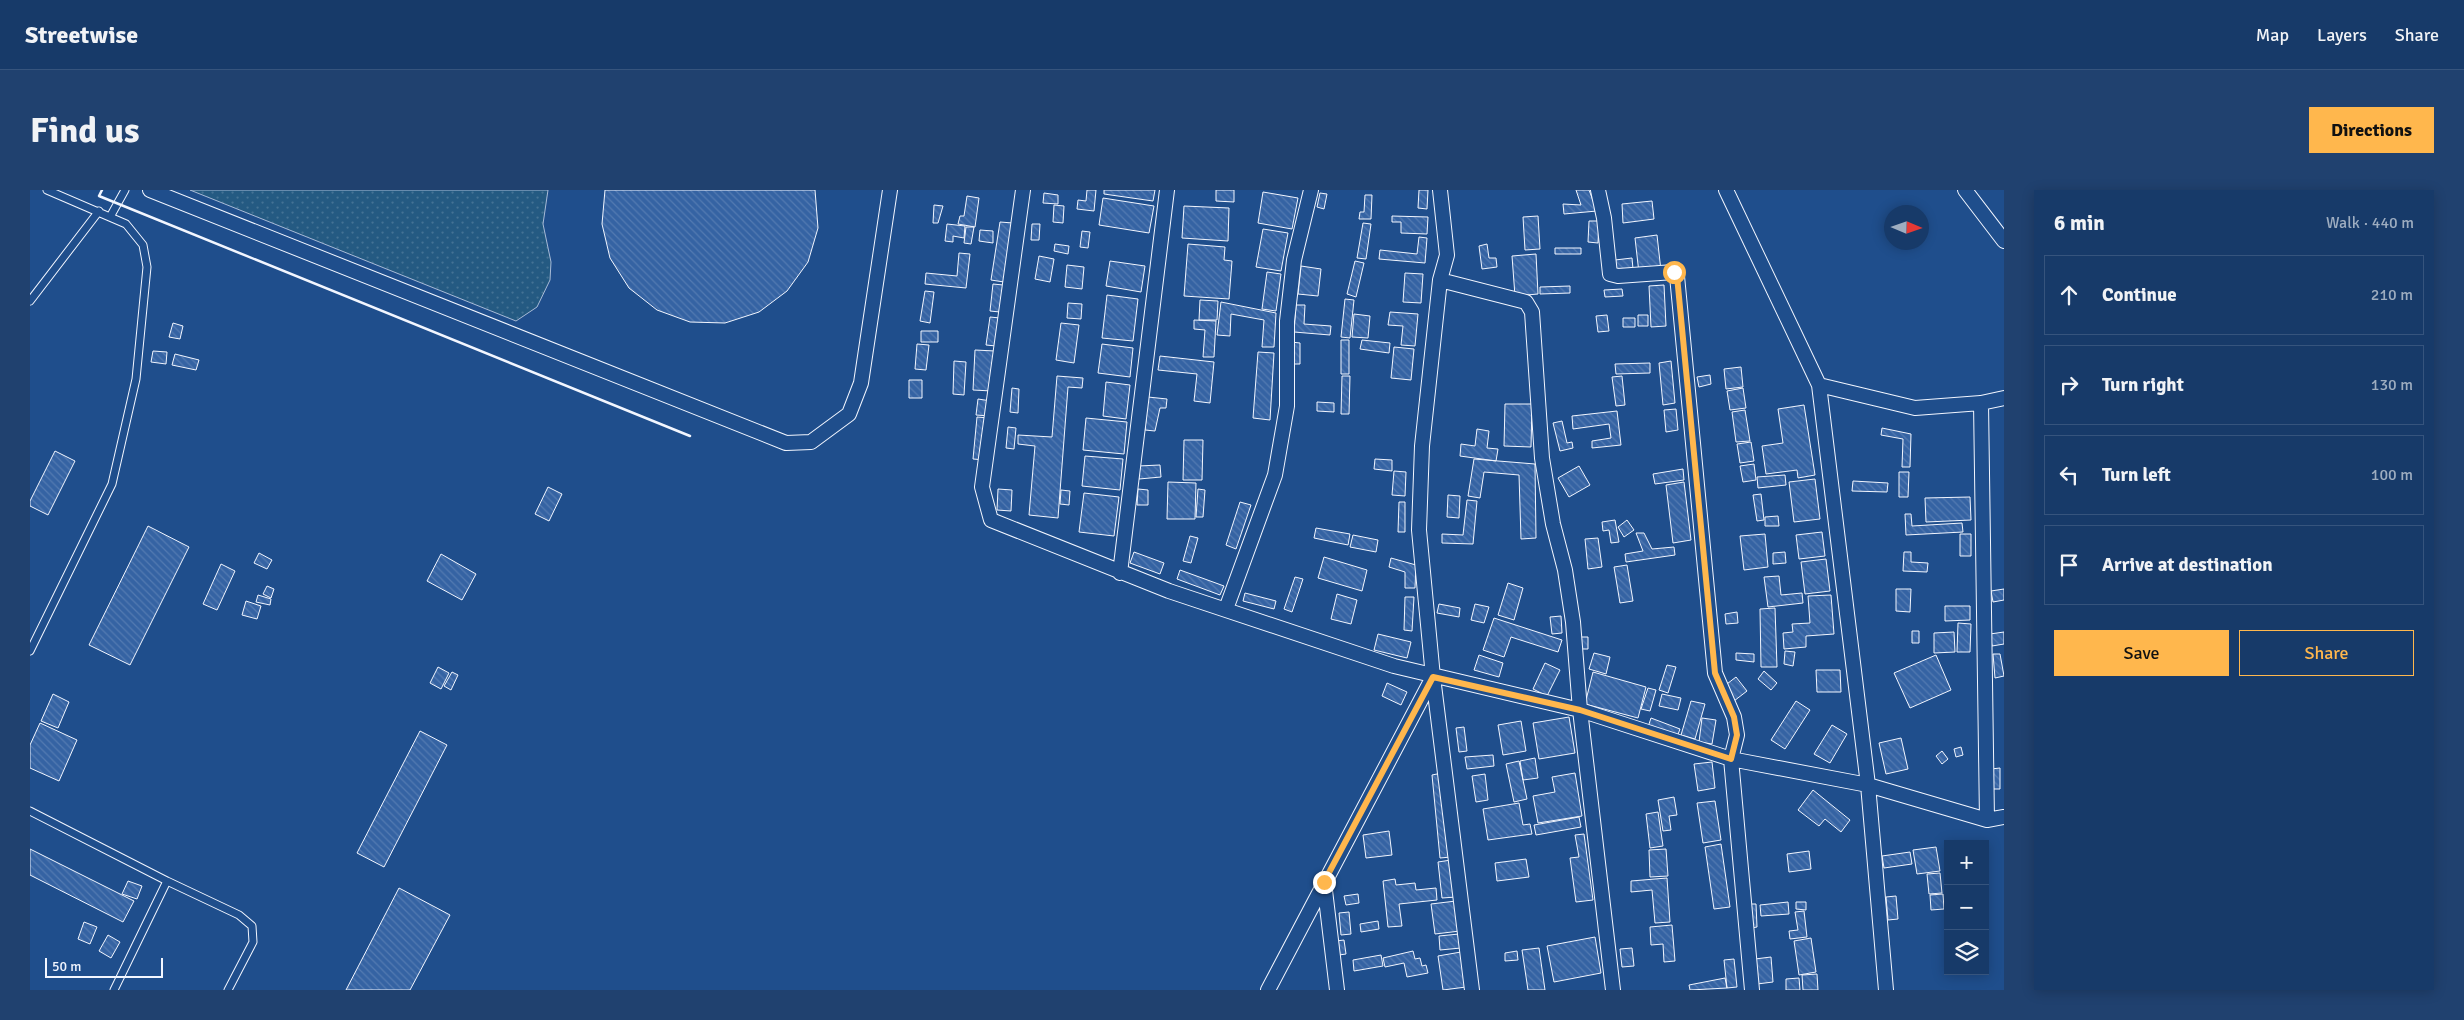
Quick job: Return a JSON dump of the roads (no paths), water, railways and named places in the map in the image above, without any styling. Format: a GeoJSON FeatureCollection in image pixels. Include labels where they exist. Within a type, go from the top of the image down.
{"type":"FeatureCollection","features":[{"type":"Feature","properties":{"kind":"street"},"geometry":{"type":"LineString","coordinates":[[150,190],[786,443],[810,442],[849,414],[861,383],[890,190]]}},
{"type":"Feature","properties":{"kind":"street"},"geometry":{"type":"LineString","coordinates":[[1023,190],[982,487],[991,520],[1120,573],[1394,666],[1433,677],[1580,710],[1731,759],[1868,785],[1987,820],[2004,817]]}},
{"type":"Feature","properties":{"kind":"street"},"geometry":{"type":"LineString","coordinates":[[1120,573],[1167,190]]}},
{"type":"Feature","properties":{"kind":"street"},"geometry":{"type":"LineString","coordinates":[[1226,609],[1275,475],[1287,406],[1287,321],[1293,269],[1312,190]]}},
{"type":"Feature","properties":{"kind":"street"},"geometry":{"type":"LineString","coordinates":[[1440,190],[1447,255],[1440,280],[1422,446],[1419,530],[1433,677],[1472,990]]}},
{"type":"Feature","properties":{"kind":"street"},"geometry":{"type":"LineString","coordinates":[[1598,190],[1610,274],[1618,276],[1674,272],[1677,276],[1715,673],[1734,717],[1737,735],[1731,759],[1752,990]]}},
{"type":"Feature","properties":{"kind":"street"},"geometry":{"type":"LineString","coordinates":[[1726,190],[1819,385],[1868,785],[1886,990]]}},
{"type":"Feature","properties":{"kind":"street"},"geometry":{"type":"LineString","coordinates":[[1965,190],[2004,240]]}},
{"type":"Feature","properties":{"kind":"street"},"geometry":{"type":"LineString","coordinates":[[1440,280],[1526,302],[1532,312],[1542,458],[1553,524],[1565,570],[1573,622],[1580,710],[1613,990]]}},
{"type":"Feature","properties":{"kind":"street"},"geometry":{"type":"LineString","coordinates":[[1819,385],[1915,408],[1982,403],[2004,398]]}},
{"type":"Feature","properties":{"kind":"street"},"geometry":{"type":"LineString","coordinates":[[1982,403],[1987,820]]}},
{"type":"Feature","properties":{"kind":"street"},"geometry":{"type":"LineString","coordinates":[[1268,990],[1433,677]]}},
{"type":"Feature","properties":{"kind":"street"},"geometry":{"type":"LineString","coordinates":[[1324,882],[1337,990]]}},
{"type":"Feature","properties":{"kind":"lane"},"geometry":{"type":"LineString","coordinates":[[30,650],[112,484],[136,378],[147,267],[143,245],[126,224],[100,211],[47,190]]}},
{"type":"Feature","properties":{"kind":"lane"},"geometry":{"type":"LineString","coordinates":[[110,216],[125,190]]}},
{"type":"Feature","properties":{"kind":"lane"},"geometry":{"type":"LineString","coordinates":[[30,301],[100,211]]}},
{"type":"Feature","properties":{"kind":"lane"},"geometry":{"type":"LineString","coordinates":[[30,811],[167,881],[239,915],[252,926],[253,942],[228,990]]}},
{"type":"Feature","properties":{"kind":"lane"},"geometry":{"type":"LineString","coordinates":[[114,990],[167,881]]}}]}
